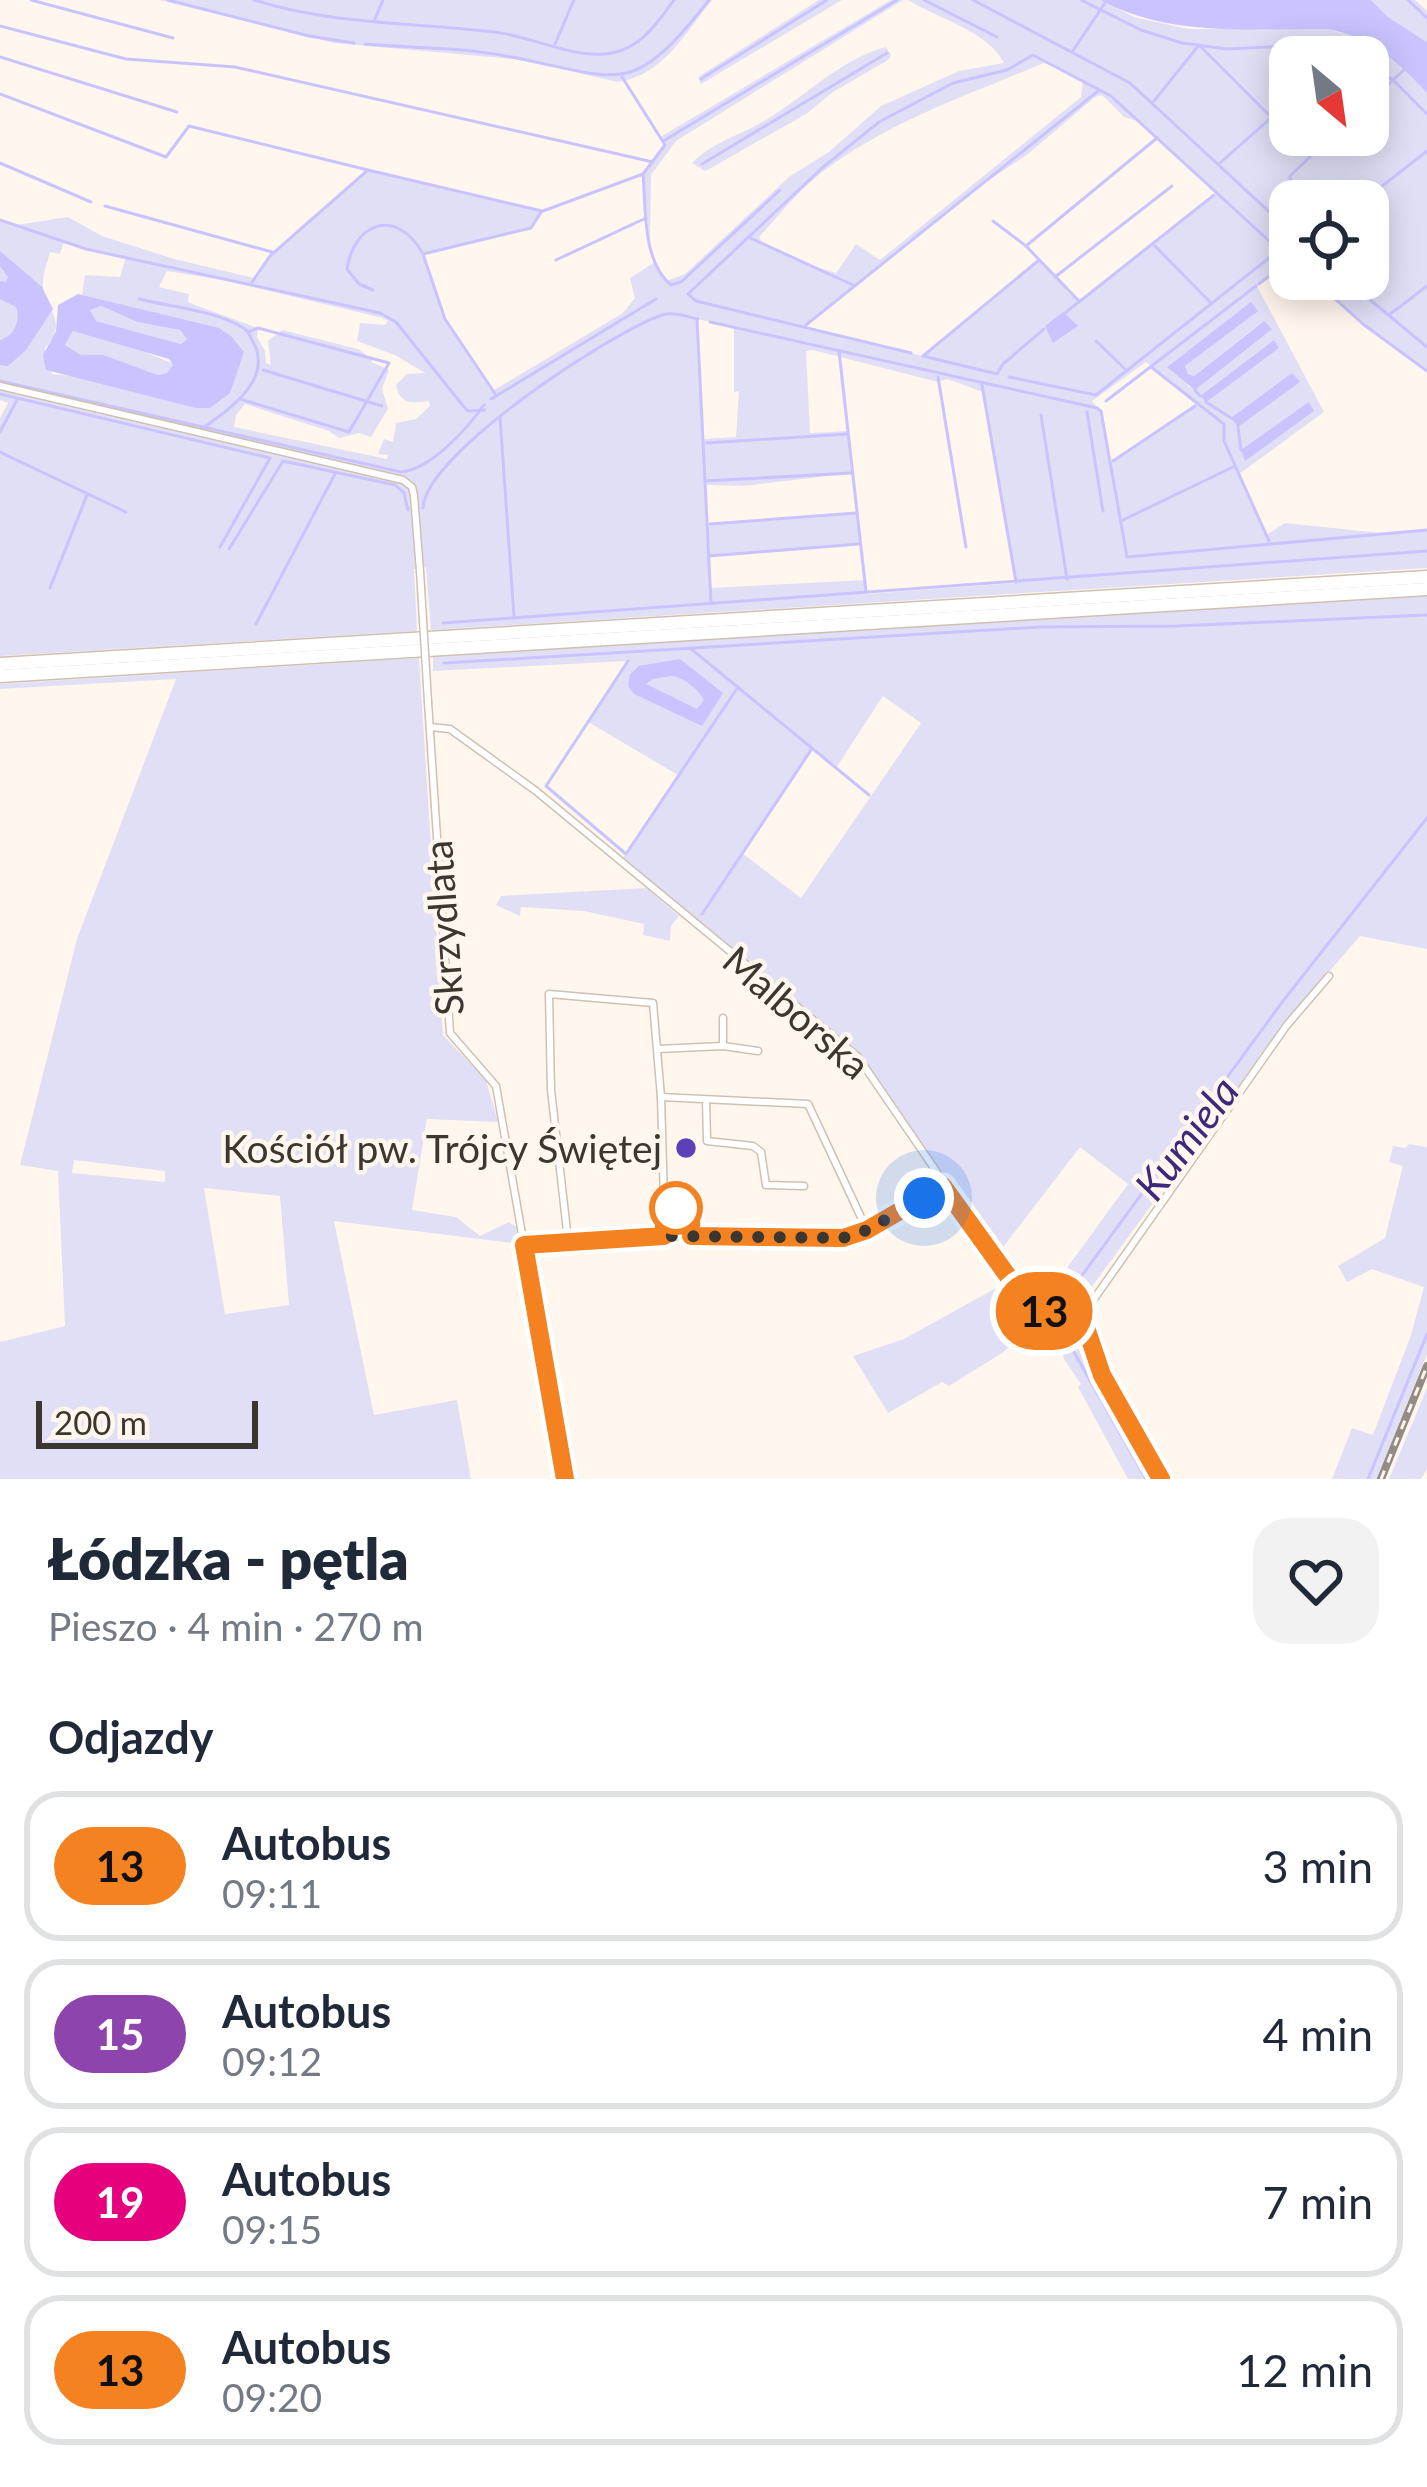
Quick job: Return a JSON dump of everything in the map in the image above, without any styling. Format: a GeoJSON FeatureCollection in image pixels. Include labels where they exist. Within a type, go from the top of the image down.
{"type":"FeatureCollection","features":[{"type":"Feature","properties":{"kind":"highway"},"geometry":{"type":"LineString","coordinates":[[0,664],[1427,577]]}},
{"type":"Feature","properties":{"kind":"highway"},"geometry":{"type":"LineString","coordinates":[[0,676],[1427,589]]}},
{"type":"Feature","properties":{"kind":"street","name":"Skrzydlata"},"geometry":{"type":"LineString","coordinates":[[0,386],[404,480],[414,496],[450,1033],[496,1086],[566,1479]]}},
{"type":"Feature","properties":{"kind":"street","name":"Malborska"},"geometry":{"type":"LineString","coordinates":[[430,727],[450,729],[536,791],[859,1057],[1024,1300],[1036,1309],[1077,1314]]}},
{"type":"Feature","properties":{"kind":"street"},"geometry":{"type":"LineString","coordinates":[[1161,1479],[1102,1375],[1077,1314],[1287,1025],[1329,976]]}},
{"type":"Feature","properties":{"kind":"street"},"geometry":{"type":"LineString","coordinates":[[568,1240],[551,1090],[549,994],[653,1003],[664,1236]]}},
{"type":"Feature","properties":{"kind":"street"},"geometry":{"type":"LineString","coordinates":[[723,1018],[723,1046]]}},
{"type":"Feature","properties":{"kind":"street"},"geometry":{"type":"LineString","coordinates":[[658,1049],[723,1046],[758,1051]]}},
{"type":"Feature","properties":{"kind":"street"},"geometry":{"type":"LineString","coordinates":[[661,1097],[808,1103],[867,1230]]}},
{"type":"Feature","properties":{"kind":"street"},"geometry":{"type":"LineString","coordinates":[[706,1099],[707,1142],[753,1146],[760,1152],[766,1185],[804,1186]]}},
{"type":"Feature","properties":{"kind":"street"},"geometry":{"type":"LineString","coordinates":[[524,1245],[664,1236],[843,1238],[867,1230],[943,1186]]}},
{"type":"Feature","properties":{"kind":"shaded area"},"geometry":{"type":"Polygon","coordinates":[[[159,0],[712,0],[660,62],[617,82],[524,60],[334,43],[159,0]]]}},
{"type":"Feature","properties":{"kind":"shaded area"},"geometry":{"type":"Polygon","coordinates":[[[819,0],[842,0],[701,84],[698,77],[819,0]]]}},
{"type":"Feature","properties":{"kind":"shaded area"},"geometry":{"type":"Polygon","coordinates":[[[891,0],[903,0],[676,141],[651,175],[650,244],[643,174],[664,145],[662,136],[891,0]]]}},
{"type":"Feature","properties":{"kind":"shaded area"},"geometry":{"type":"Polygon","coordinates":[[[908,0],[1100,0],[1134,17],[1188,29],[1328,29],[1353,36],[1269,36],[1269,156],[1389,156],[1389,57],[1427,93],[1427,371],[1336,300],[1389,300],[1389,180],[1269,180],[1269,276],[1257,286],[1324,412],[1239,474],[1266,535],[1285,523],[1380,533],[1427,530],[1427,568],[431,630],[426,567],[414,569],[417,631],[0,656],[0,418],[8,403],[0,400],[0,220],[16,225],[68,217],[102,236],[254,278],[270,256],[368,170],[542,211],[531,228],[423,254],[445,319],[494,390],[623,313],[635,298],[630,278],[655,262],[666,281],[685,274],[790,176],[829,152],[881,106],[959,71],[1004,63],[975,34],[908,0]],[[1046,62],[904,122],[850,152],[799,193],[759,237],[761,241],[794,260],[836,273],[856,244],[880,260],[1081,97],[1083,81],[1046,62]],[[1102,95],[805,327],[923,356],[1039,260],[1080,301],[1217,192],[1141,122],[1124,117],[1102,95]],[[64,242],[60,254],[50,252],[43,283],[56,321],[45,348],[52,374],[90,378],[196,408],[237,342],[82,295],[85,275],[120,277],[126,257],[64,242]],[[167,271],[159,287],[189,294],[188,302],[258,328],[266,363],[271,365],[268,341],[282,330],[358,349],[389,370],[382,389],[388,409],[371,437],[359,433],[339,438],[245,404],[234,427],[387,459],[388,455],[378,454],[384,439],[393,442],[396,423],[416,419],[430,406],[429,401],[404,399],[396,385],[407,374],[425,373],[357,341],[360,323],[385,325],[388,321],[383,318],[167,271]],[[1251,303],[1168,366],[1189,387],[1263,321],[1194,376],[1188,374],[1185,366],[1257,311],[1251,303]],[[698,319],[703,439],[736,437],[739,391],[734,392],[734,328],[698,319]],[[1274,340],[1200,396],[1206,402],[1278,348],[1274,340]],[[806,351],[810,433],[848,431],[853,473],[744,486],[706,485],[708,524],[857,513],[861,544],[710,556],[711,588],[865,580],[867,594],[1016,583],[983,392],[947,379],[938,382],[806,351]],[[1146,362],[1092,401],[1101,411],[1111,462],[1195,404],[1146,362]]]}},
{"type":"Feature","properties":{"kind":"shaded area"},"geometry":{"type":"Polygon","coordinates":[[[1100,0],[1371,0],[1427,42],[1427,93],[1389,57],[1389,36],[1351,36],[1328,29],[1183,26],[1100,0]]]}},
{"type":"Feature","properties":{"kind":"shaded area"},"geometry":{"type":"Polygon","coordinates":[[[1371,0],[1415,0],[1427,11],[1427,42],[1388,17],[1371,0]]]}},
{"type":"Feature","properties":{"kind":"shaded area"},"geometry":{"type":"Polygon","coordinates":[[[886,47],[891,55],[888,60],[806,114],[705,171],[692,163],[773,116],[852,61],[886,47]]]}},
{"type":"Feature","properties":{"kind":"shaded area"},"geometry":{"type":"Polygon","coordinates":[[[0,251],[42,287],[53,309],[26,350],[8,366],[0,365],[0,340],[13,331],[17,312],[0,299],[0,281],[8,277],[0,266],[0,251]]]}},
{"type":"Feature","properties":{"kind":"shaded area"},"geometry":{"type":"Polygon","coordinates":[[[78,294],[219,328],[244,352],[230,393],[210,408],[196,408],[46,370],[43,355],[56,331],[58,305],[78,294]],[[101,306],[90,310],[96,321],[181,344],[187,339],[180,330],[137,322],[101,306]],[[73,331],[65,345],[81,355],[103,355],[158,375],[173,365],[169,359],[73,331]]]}},
{"type":"Feature","properties":{"kind":"shaded area"},"geometry":{"type":"Polygon","coordinates":[[[1251,302],[1258,311],[1185,366],[1188,374],[1194,376],[1264,321],[1272,329],[1195,390],[1167,367],[1251,302]]]}},
{"type":"Feature","properties":{"kind":"shaded area"},"geometry":{"type":"Polygon","coordinates":[[[101,306],[136,322],[180,330],[187,339],[181,344],[96,321],[89,314],[92,307],[101,306]]]}},
{"type":"Feature","properties":{"kind":"shaded area"},"geometry":{"type":"Polygon","coordinates":[[[1063,312],[1078,326],[1053,343],[1045,326],[1063,312]]]}},
{"type":"Feature","properties":{"kind":"shaded area"},"geometry":{"type":"Polygon","coordinates":[[[73,331],[115,340],[174,364],[158,375],[103,356],[81,355],[65,345],[73,331]]]}},
{"type":"Feature","properties":{"kind":"shaded area"},"geometry":{"type":"Polygon","coordinates":[[[1274,340],[1279,348],[1206,402],[1200,396],[1274,340]]]}},
{"type":"Feature","properties":{"kind":"shaded area"},"geometry":{"type":"Polygon","coordinates":[[[1292,373],[1300,382],[1238,427],[1231,418],[1292,373]]]}},
{"type":"Feature","properties":{"kind":"shaded area"},"geometry":{"type":"Polygon","coordinates":[[[1309,402],[1314,411],[1245,461],[1241,450],[1309,402]]]}},
{"type":"Feature","properties":{"kind":"shaded area"},"geometry":{"type":"Polygon","coordinates":[[[1427,596],[1427,949],[1360,936],[1284,1024],[1077,1307],[1043,1301],[1128,1184],[1080,1147],[997,1255],[861,1055],[622,859],[678,775],[588,722],[627,661],[433,671],[433,656],[1427,596]],[[883,696],[836,768],[812,749],[742,853],[801,898],[921,723],[883,696]]]}},
{"type":"Feature","properties":{"kind":"shaded area"},"geometry":{"type":"Polygon","coordinates":[[[419,658],[443,1035],[486,1080],[498,1122],[427,1119],[412,1210],[456,1217],[480,1236],[509,1222],[516,1227],[520,1244],[334,1221],[374,1415],[457,1400],[471,1479],[0,1479],[0,1342],[65,1326],[58,1171],[20,1165],[77,939],[176,679],[0,689],[0,684],[419,658]],[[74,1160],[72,1173],[165,1182],[165,1171],[74,1160]],[[204,1188],[225,1314],[289,1305],[280,1196],[204,1188]]]}},
{"type":"Feature","properties":{"kind":"shaded area"},"geometry":{"type":"Polygon","coordinates":[[[680,659],[723,693],[702,726],[634,694],[628,686],[630,674],[639,666],[680,659]],[[676,677],[646,684],[697,709],[704,700],[676,677]]]}},
{"type":"Feature","properties":{"kind":"shaded area"},"geometry":{"type":"Polygon","coordinates":[[[646,888],[679,916],[671,926],[670,941],[643,935],[644,924],[584,911],[521,907],[520,916],[496,905],[501,896],[646,888]]]}},
{"type":"Feature","properties":{"kind":"shaded area"},"geometry":{"type":"Polygon","coordinates":[[[1393,1146],[1427,1147],[1427,1354],[1377,1479],[1332,1479],[1352,1428],[1373,1435],[1424,1287],[1372,1269],[1347,1282],[1338,1266],[1385,1238],[1403,1166],[1389,1162],[1393,1146]]]}},
{"type":"Feature","properties":{"kind":"shaded area"},"geometry":{"type":"Polygon","coordinates":[[[1005,1283],[1018,1308],[1037,1324],[949,1386],[942,1382],[888,1413],[853,1356],[904,1339],[1005,1283]]]}},
{"type":"Feature","properties":{"kind":"shaded area"},"geometry":{"type":"Polygon","coordinates":[[[1054,1320],[1071,1320],[1109,1404],[1154,1479],[1128,1479],[1064,1359],[1054,1320]]]}},
{"type":"Feature","properties":{"kind":"shaded area"},"geometry":{"type":"Polygon","coordinates":[[[1427,1388],[1427,1469],[1421,1479],[1389,1479],[1427,1388]]]}},
{"type":"Feature","properties":{"kind":"waterway"},"geometry":{"type":"LineString","coordinates":[[31,0],[173,38]]}},
{"type":"Feature","properties":{"kind":"waterway"},"geometry":{"type":"LineString","coordinates":[[168,0],[354,43]]}},
{"type":"Feature","properties":{"kind":"waterway"},"geometry":{"type":"LineString","coordinates":[[254,0],[343,18],[494,32],[598,54],[623,50],[640,40],[674,0]]}},
{"type":"Feature","properties":{"kind":"waterway"},"geometry":{"type":"LineString","coordinates":[[374,21],[383,0]]}},
{"type":"Feature","properties":{"kind":"waterway"},"geometry":{"type":"LineString","coordinates":[[555,44],[574,0]]}},
{"type":"Feature","properties":{"kind":"waterway"},"geometry":{"type":"LineString","coordinates":[[365,44],[471,51],[620,74],[660,55],[709,0]]}},
{"type":"Feature","properties":{"kind":"waterway"},"geometry":{"type":"LineString","coordinates":[[701,79],[827,0]]}},
{"type":"Feature","properties":{"kind":"waterway"},"geometry":{"type":"LineString","coordinates":[[665,140],[897,0]]}},
{"type":"Feature","properties":{"kind":"waterway"},"geometry":{"type":"LineString","coordinates":[[924,0],[997,37]]}},
{"type":"Feature","properties":{"kind":"waterway"},"geometry":{"type":"LineString","coordinates":[[973,0],[1130,83],[1269,212]]}},
{"type":"Feature","properties":{"kind":"waterway"},"geometry":{"type":"LineString","coordinates":[[1081,0],[1141,30],[1182,43],[1227,49],[1269,47]]}},
{"type":"Feature","properties":{"kind":"waterway"},"geometry":{"type":"LineString","coordinates":[[1408,0],[1427,18]]}},
{"type":"Feature","properties":{"kind":"waterway"},"geometry":{"type":"LineString","coordinates":[[1072,52],[1105,3]]}},
{"type":"Feature","properties":{"kind":"waterway"},"geometry":{"type":"LineString","coordinates":[[0,26],[126,59],[235,67],[653,162]]}},
{"type":"Feature","properties":{"kind":"waterway"},"geometry":{"type":"LineString","coordinates":[[1154,101],[1199,45],[1269,115]]}},
{"type":"Feature","properties":{"kind":"waterway"},"geometry":{"type":"LineString","coordinates":[[702,164],[887,53]]}},
{"type":"Feature","properties":{"kind":"waterway"},"geometry":{"type":"LineString","coordinates":[[911,353],[696,301],[688,294],[822,168],[879,122],[953,83],[1007,70],[1033,55],[1111,96],[1279,250],[1096,395],[1009,377]]}},
{"type":"Feature","properties":{"kind":"waterway"},"geometry":{"type":"LineString","coordinates":[[0,57],[177,112]]}},
{"type":"Feature","properties":{"kind":"waterway"},"geometry":{"type":"LineString","coordinates":[[1389,84],[1405,69]]}},
{"type":"Feature","properties":{"kind":"waterway"},"geometry":{"type":"LineString","coordinates":[[543,211],[643,174],[665,145],[622,77]]}},
{"type":"Feature","properties":{"kind":"waterway"},"geometry":{"type":"LineString","coordinates":[[1389,78],[1427,114]]}},
{"type":"Feature","properties":{"kind":"waterway"},"geometry":{"type":"LineString","coordinates":[[806,325],[1098,91]]}},
{"type":"Feature","properties":{"kind":"waterway"},"geometry":{"type":"LineString","coordinates":[[0,94],[166,157],[189,126],[368,170]]}},
{"type":"Feature","properties":{"kind":"waterway"},"geometry":{"type":"LineString","coordinates":[[1220,163],[1269,120]]}},
{"type":"Feature","properties":{"kind":"waterway"},"geometry":{"type":"LineString","coordinates":[[1026,246],[1157,138]]}},
{"type":"Feature","properties":{"kind":"waterway"},"geometry":{"type":"LineString","coordinates":[[1389,181],[1427,151]]}},
{"type":"Feature","properties":{"kind":"waterway"},"geometry":{"type":"LineString","coordinates":[[1291,180],[1289,177],[1311,156]]}},
{"type":"Feature","properties":{"kind":"waterway"},"geometry":{"type":"LineString","coordinates":[[0,163],[91,202]]}},
{"type":"Feature","properties":{"kind":"waterway"},"geometry":{"type":"LineString","coordinates":[[252,282],[270,256],[368,170],[542,211],[531,228],[423,254],[445,319],[496,395]]}},
{"type":"Feature","properties":{"kind":"waterway"},"geometry":{"type":"LineString","coordinates":[[643,174],[650,248],[671,285],[681,282],[780,190]]}},
{"type":"Feature","properties":{"kind":"waterway"},"geometry":{"type":"LineString","coordinates":[[1055,277],[1172,186]]}},
{"type":"Feature","properties":{"kind":"waterway"},"geometry":{"type":"LineString","coordinates":[[1065,313],[1214,195]]}},
{"type":"Feature","properties":{"kind":"waterway"},"geometry":{"type":"LineString","coordinates":[[105,206],[272,252]]}},
{"type":"Feature","properties":{"kind":"waterway"},"geometry":{"type":"LineString","coordinates":[[556,260],[646,218]]}},
{"type":"Feature","properties":{"kind":"waterway"},"geometry":{"type":"LineString","coordinates":[[0,220],[86,249],[380,313],[396,322],[468,411],[485,410]]}},
{"type":"Feature","properties":{"kind":"waterway"},"geometry":{"type":"LineString","coordinates":[[993,221],[1026,246],[1078,300]]}},
{"type":"Feature","properties":{"kind":"waterway"},"geometry":{"type":"LineString","coordinates":[[373,290],[359,284],[347,269],[351,253],[367,231],[377,226],[400,229],[422,252]]}},
{"type":"Feature","properties":{"kind":"waterway"},"geometry":{"type":"LineString","coordinates":[[748,237],[853,285]]}},
{"type":"Feature","properties":{"kind":"waterway"},"geometry":{"type":"LineString","coordinates":[[1155,246],[1211,303]]}},
{"type":"Feature","properties":{"kind":"waterway"},"geometry":{"type":"LineString","coordinates":[[923,356],[1039,260]]}},
{"type":"Feature","properties":{"kind":"waterway"},"geometry":{"type":"LineString","coordinates":[[1259,284],[1269,276]]}},
{"type":"Feature","properties":{"kind":"waterway"},"geometry":{"type":"LineString","coordinates":[[1106,401],[1256,286]]}},
{"type":"Feature","properties":{"kind":"waterway"},"geometry":{"type":"LineString","coordinates":[[1389,315],[1427,286]]}},
{"type":"Feature","properties":{"kind":"waterway"},"geometry":{"type":"LineString","coordinates":[[139,299],[217,316],[243,327],[252,340],[258,354],[254,379],[237,401],[203,428]]}},
{"type":"Feature","properties":{"kind":"waterway"},"geometry":{"type":"LineString","coordinates":[[491,399],[656,299]]}},
{"type":"Feature","properties":{"kind":"waterway"},"geometry":{"type":"LineString","coordinates":[[1336,300],[1427,371]]}},
{"type":"Feature","properties":{"kind":"waterway"},"geometry":{"type":"LineString","coordinates":[[1370,300],[1427,347]]}},
{"type":"Feature","properties":{"kind":"waterway"},"geometry":{"type":"LineString","coordinates":[[423,508],[432,485],[454,458],[564,370],[662,315],[698,319]]}},
{"type":"Feature","properties":{"kind":"waterway"},"geometry":{"type":"LineString","coordinates":[[697,319],[711,603]]}},
{"type":"Feature","properties":{"kind":"waterway"},"geometry":{"type":"LineString","coordinates":[[710,322],[1097,408],[1127,557],[1427,530]]}},
{"type":"Feature","properties":{"kind":"waterway"},"geometry":{"type":"LineString","coordinates":[[240,399],[349,432],[389,363],[258,328],[248,332]]}},
{"type":"Feature","properties":{"kind":"waterway"},"geometry":{"type":"LineString","coordinates":[[923,356],[997,374],[1044,329]]}},
{"type":"Feature","properties":{"kind":"waterway"},"geometry":{"type":"LineString","coordinates":[[1096,341],[1125,369]]}},
{"type":"Feature","properties":{"kind":"waterway"},"geometry":{"type":"LineString","coordinates":[[839,351],[866,592]]}},
{"type":"Feature","properties":{"kind":"waterway"},"geometry":{"type":"LineString","coordinates":[[1151,367],[1224,424],[1224,441],[1269,541]]}},
{"type":"Feature","properties":{"kind":"waterway"},"geometry":{"type":"LineString","coordinates":[[263,370],[382,406]]}},
{"type":"Feature","properties":{"kind":"waterway"},"geometry":{"type":"LineString","coordinates":[[938,377],[966,547]]}},
{"type":"Feature","properties":{"kind":"waterway"},"geometry":{"type":"LineString","coordinates":[[0,381],[401,472],[436,456],[484,405]]}},
{"type":"Feature","properties":{"kind":"waterway"},"geometry":{"type":"LineString","coordinates":[[982,385],[1016,582]]}},
{"type":"Feature","properties":{"kind":"waterway"},"geometry":{"type":"LineString","coordinates":[[1195,390],[1200,396]]}},
{"type":"Feature","properties":{"kind":"waterway"},"geometry":{"type":"LineString","coordinates":[[0,394],[270,458],[220,547]]}},
{"type":"Feature","properties":{"kind":"waterway"},"geometry":{"type":"LineString","coordinates":[[0,432],[17,400]]}},
{"type":"Feature","properties":{"kind":"waterway"},"geometry":{"type":"LineString","coordinates":[[1206,402],[1231,418]]}},
{"type":"Feature","properties":{"kind":"waterway"},"geometry":{"type":"LineString","coordinates":[[1113,461],[1195,406]]}},
{"type":"Feature","properties":{"kind":"waterway"},"geometry":{"type":"LineString","coordinates":[[1087,412],[1103,511]]}},
{"type":"Feature","properties":{"kind":"waterway"},"geometry":{"type":"LineString","coordinates":[[1041,415],[1067,579]]}},
{"type":"Feature","properties":{"kind":"waterway"},"geometry":{"type":"LineString","coordinates":[[500,417],[514,617]]}},
{"type":"Feature","properties":{"kind":"waterway"},"geometry":{"type":"LineString","coordinates":[[1238,427],[1241,450]]}},
{"type":"Feature","properties":{"kind":"waterway"},"geometry":{"type":"LineString","coordinates":[[707,443],[847,434]]}},
{"type":"Feature","properties":{"kind":"waterway"},"geometry":{"type":"LineString","coordinates":[[0,452],[126,512]]}},
{"type":"Feature","properties":{"kind":"waterway"},"geometry":{"type":"LineString","coordinates":[[229,549],[283,461],[395,485],[404,493],[408,510]]}},
{"type":"Feature","properties":{"kind":"waterway"},"geometry":{"type":"LineString","coordinates":[[1123,520],[1233,467]]}},
{"type":"Feature","properties":{"kind":"waterway"},"geometry":{"type":"LineString","coordinates":[[256,624],[336,472]]}},
{"type":"Feature","properties":{"kind":"waterway"},"geometry":{"type":"LineString","coordinates":[[705,481],[851,473]]}},
{"type":"Feature","properties":{"kind":"waterway"},"geometry":{"type":"LineString","coordinates":[[50,588],[87,495]]}},
{"type":"Feature","properties":{"kind":"waterway"},"geometry":{"type":"LineString","coordinates":[[710,524],[856,513]]}},
{"type":"Feature","properties":{"kind":"waterway"},"geometry":{"type":"LineString","coordinates":[[709,556],[859,544]]}},
{"type":"Feature","properties":{"kind":"waterway"},"geometry":{"type":"LineString","coordinates":[[443,623],[1427,551]]}},
{"type":"Feature","properties":{"kind":"waterway"},"geometry":{"type":"LineString","coordinates":[[444,663],[1040,627],[1427,615]]}},
{"type":"Feature","properties":{"kind":"waterway"},"geometry":{"type":"LineString","coordinates":[[690,648],[869,795]]}},
{"type":"Feature","properties":{"kind":"waterway"},"geometry":{"type":"LineString","coordinates":[[628,661],[546,786],[626,854],[738,687]]}},
{"type":"Feature","properties":{"kind":"waterway"},"geometry":{"type":"LineString","coordinates":[[702,914],[811,750]]}},
{"type":"Feature","properties":{"kind":"waterway","name":"Kumiela"},"geometry":{"type":"LineString","coordinates":[[1146,1479],[1070,1345],[1065,1311],[1072,1289],[1283,1001],[1427,818]]}},
{"type":"Feature","properties":{"kind":"waterway"},"geometry":{"type":"LineString","coordinates":[[1368,1479],[1427,1334]]}},
{"type":"Feature","properties":{"kind":"railway"},"geometry":{"type":"LineString","coordinates":[[1381,1479],[1427,1366]]}},
{"type":"Feature","properties":{"kind":"bus line","name":"13"},"geometry":{"type":"LineString","coordinates":[[565,1479],[524,1245],[664,1236],[664,1214],[673,1208],[691,1213],[691,1236],[843,1238],[867,1230],[943,1186],[1028,1304],[1082,1316],[1102,1375],[1161,1479]]}},
{"type":"Feature","properties":{"kind":"place","name":"Kościół pw. Trójcy Świętej"},"geometry":{"type":"Point","coordinates":[686,1148]}},
{"type":"Feature","properties":{"kind":"route"},"geometry":{"type":"LineString","coordinates":[[676,1208],[664,1214],[664,1236],[808,1240],[852,1236],[924,1198]]}}]}
